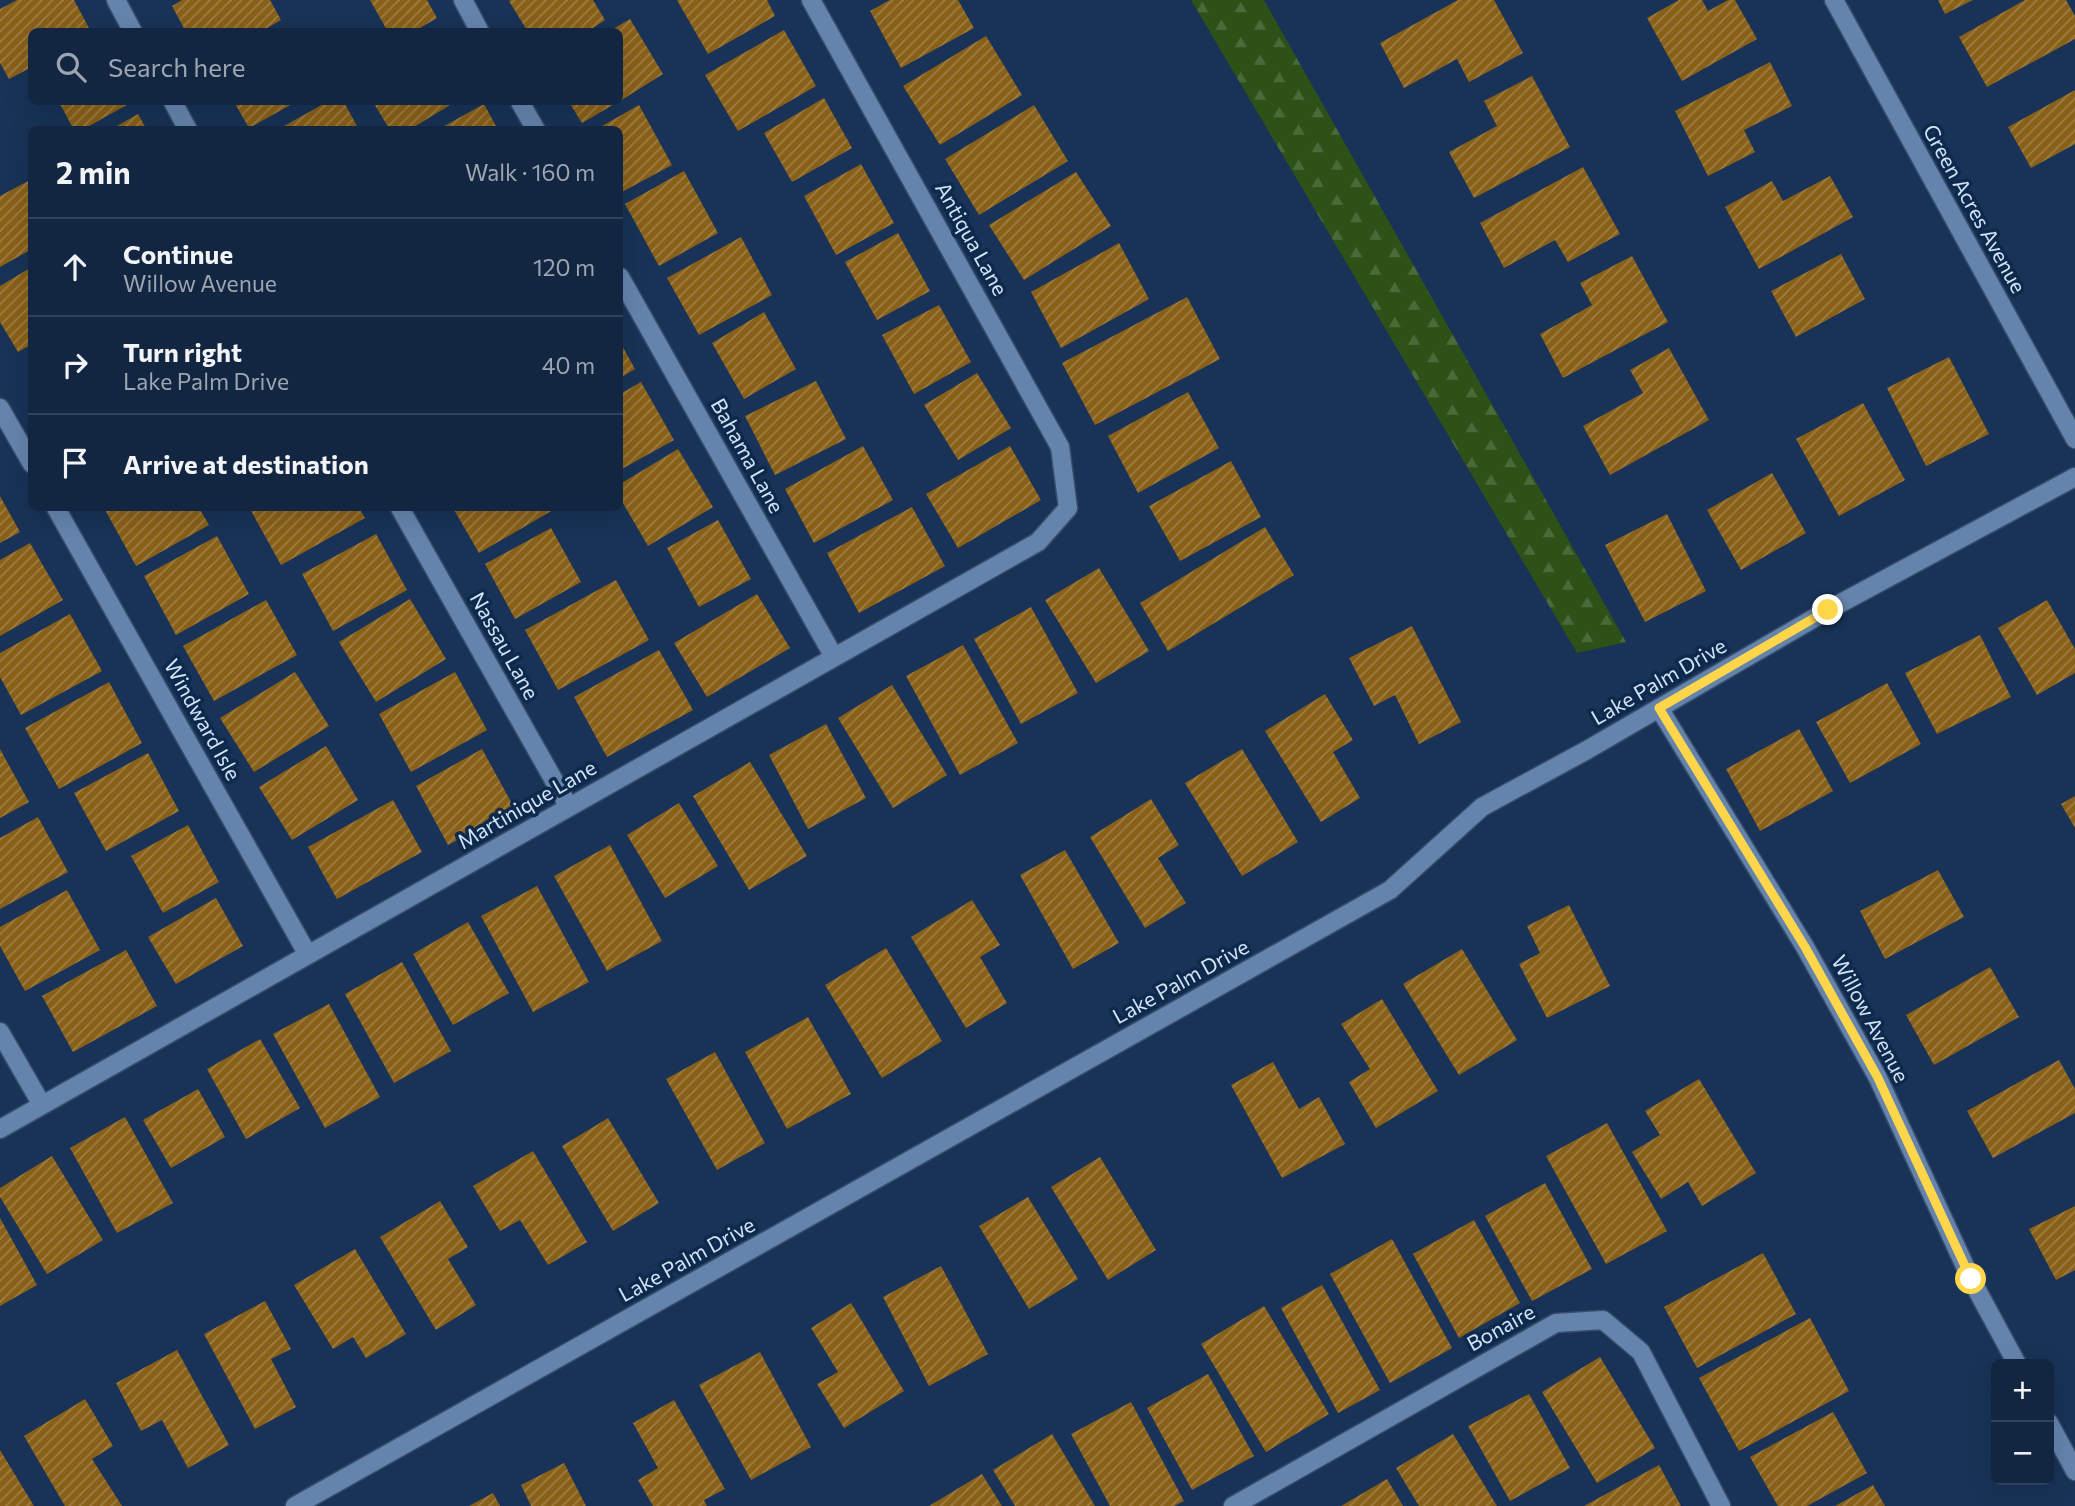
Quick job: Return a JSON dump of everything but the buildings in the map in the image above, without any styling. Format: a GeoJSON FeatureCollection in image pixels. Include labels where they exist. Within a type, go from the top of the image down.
{"type":"FeatureCollection","features":[{"type":"Feature","properties":{"kind":"street"},"geometry":{"type":"LineString","coordinates":[[116,0],[132,28]]}},
{"type":"Feature","properties":{"kind":"street"},"geometry":{"type":"LineString","coordinates":[[463,0],[478,28]]}},
{"type":"Feature","properties":{"kind":"street","name":"Antiqua Lane"},"geometry":{"type":"LineString","coordinates":[[811,0],[1060,447],[1068,508]]}},
{"type":"Feature","properties":{"kind":"street","name":"Green Acres Avenue"},"geometry":{"type":"LineString","coordinates":[[1833,0],[2075,439]]}},
{"type":"Feature","properties":{"kind":"street"},"geometry":{"type":"LineString","coordinates":[[175,105],[186,126]]}},
{"type":"Feature","properties":{"kind":"street"},"geometry":{"type":"LineString","coordinates":[[522,105],[534,126]]}},
{"type":"Feature","properties":{"kind":"street","name":"Bahama Lane"},"geometry":{"type":"LineString","coordinates":[[623,282],[834,657]]}},
{"type":"Feature","properties":{"kind":"street"},"geometry":{"type":"LineString","coordinates":[[0,408],[28,457]]}},
{"type":"Feature","properties":{"kind":"street","name":"Lake Palm Drive"},"geometry":{"type":"LineString","coordinates":[[295,1506],[1390,890],[1482,807],[1828,610],[2075,477]]}},
{"type":"Feature","properties":{"kind":"street","name":"Martinique Lane"},"geometry":{"type":"LineString","coordinates":[[0,1129],[1038,541],[1068,508]]}},
{"type":"Feature","properties":{"kind":"street","name":"Windward Isle"},"geometry":{"type":"LineString","coordinates":[[58,511],[308,955]]}},
{"type":"Feature","properties":{"kind":"street","name":"Nassau Lane"},"geometry":{"type":"LineString","coordinates":[[403,511],[569,807]]}},
{"type":"Feature","properties":{"kind":"street","name":"Willow Avenue"},"geometry":{"type":"LineString","coordinates":[[1659,708],[1805,947],[1871,1066],[1971,1279],[2014,1359]]}},
{"type":"Feature","properties":{"kind":"street"},"geometry":{"type":"LineString","coordinates":[[0,1032],[42,1105]]}},
{"type":"Feature","properties":{"kind":"street","name":"Bonaire"},"geometry":{"type":"LineString","coordinates":[[1233,1506],[1556,1323],[1603,1320],[1641,1352],[1721,1506]]}},
{"type":"Feature","properties":{"kind":"street"},"geometry":{"type":"LineString","coordinates":[[2054,1432],[2075,1471]]}},
{"type":"Feature","properties":{"kind":"green space"},"geometry":{"type":"Polygon","coordinates":[[[1191,0],[1264,0],[1626,642],[1577,653],[1191,0]]]}},
{"type":"Feature","properties":{"kind":"route"},"geometry":{"type":"LineString","coordinates":[[1828,610],[1659,708],[1805,947],[1878,1078],[1971,1279]]}}]}
